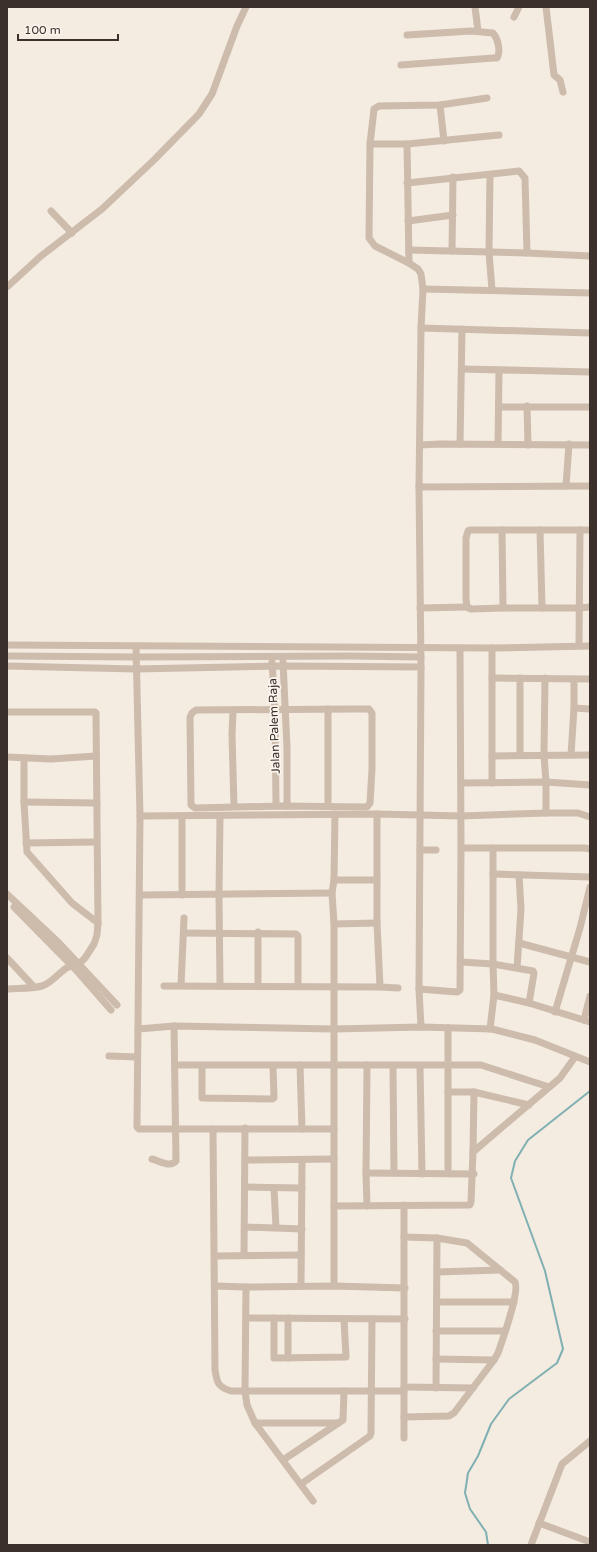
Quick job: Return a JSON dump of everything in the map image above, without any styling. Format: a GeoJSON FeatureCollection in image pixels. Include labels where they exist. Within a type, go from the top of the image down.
{"type":"FeatureCollection","features":[{"type":"Feature","properties":{"kind":"street"},"geometry":{"type":"LineString","coordinates":[[7,287],[41,256],[102,209],[203,110],[212,94],[237,26],[246,7]]}},
{"type":"Feature","properties":{"kind":"street"},"geometry":{"type":"LineString","coordinates":[[475,7],[478,31]]}},
{"type":"Feature","properties":{"kind":"street"},"geometry":{"type":"LineString","coordinates":[[514,17],[518,7]]}},
{"type":"Feature","properties":{"kind":"street"},"geometry":{"type":"LineString","coordinates":[[546,7],[554,75],[560,80],[563,92]]}},
{"type":"Feature","properties":{"kind":"street"},"geometry":{"type":"LineString","coordinates":[[402,65],[497,58],[499,51],[495,35],[493,33],[478,31],[407,35]]}},
{"type":"Feature","properties":{"kind":"street"},"geometry":{"type":"LineString","coordinates":[[421,1028],[419,989],[421,647],[419,487],[421,328],[423,289],[421,274],[418,270],[409,263],[375,246],[369,238],[370,144],[373,112],[376,107],[440,105],[487,98]]}},
{"type":"Feature","properties":{"kind":"street"},"geometry":{"type":"LineString","coordinates":[[440,105],[444,141]]}},
{"type":"Feature","properties":{"kind":"street"},"geometry":{"type":"LineString","coordinates":[[370,144],[407,144],[499,135]]}},
{"type":"Feature","properties":{"kind":"street"},"geometry":{"type":"LineString","coordinates":[[407,144],[409,263]]}},
{"type":"Feature","properties":{"kind":"street"},"geometry":{"type":"LineString","coordinates":[[407,183],[519,171],[525,178],[528,253]]}},
{"type":"Feature","properties":{"kind":"street"},"geometry":{"type":"LineString","coordinates":[[490,175],[489,252],[492,290]]}},
{"type":"Feature","properties":{"kind":"street"},"geometry":{"type":"LineString","coordinates":[[452,251],[454,178]]}},
{"type":"Feature","properties":{"kind":"street"},"geometry":{"type":"LineString","coordinates":[[51,211],[72,233]]}},
{"type":"Feature","properties":{"kind":"street"},"geometry":{"type":"LineString","coordinates":[[408,221],[453,216]]}},
{"type":"Feature","properties":{"kind":"street"},"geometry":{"type":"LineString","coordinates":[[408,250],[590,256]]}},
{"type":"Feature","properties":{"kind":"street"},"geometry":{"type":"LineString","coordinates":[[423,289],[590,293]]}},
{"type":"Feature","properties":{"kind":"street"},"geometry":{"type":"LineString","coordinates":[[421,328],[590,333]]}},
{"type":"Feature","properties":{"kind":"street"},"geometry":{"type":"LineString","coordinates":[[460,444],[462,329]]}},
{"type":"Feature","properties":{"kind":"street"},"geometry":{"type":"LineString","coordinates":[[462,369],[590,372]]}},
{"type":"Feature","properties":{"kind":"street"},"geometry":{"type":"LineString","coordinates":[[498,444],[500,407],[499,370]]}},
{"type":"Feature","properties":{"kind":"street"},"geometry":{"type":"LineString","coordinates":[[527,406],[528,445]]}},
{"type":"Feature","properties":{"kind":"street"},"geometry":{"type":"LineString","coordinates":[[500,407],[590,407]]}},
{"type":"Feature","properties":{"kind":"street"},"geometry":{"type":"LineString","coordinates":[[566,486],[569,444]]}},
{"type":"Feature","properties":{"kind":"street"},"geometry":{"type":"LineString","coordinates":[[420,445],[590,445]]}},
{"type":"Feature","properties":{"kind":"street"},"geometry":{"type":"LineString","coordinates":[[419,487],[590,486]]}},
{"type":"Feature","properties":{"kind":"street"},"geometry":{"type":"LineString","coordinates":[[467,607],[466,538],[468,531],[475,529],[590,530]]}},
{"type":"Feature","properties":{"kind":"street"},"geometry":{"type":"LineString","coordinates":[[502,530],[503,608]]}},
{"type":"Feature","properties":{"kind":"street"},"geometry":{"type":"LineString","coordinates":[[540,530],[542,608]]}},
{"type":"Feature","properties":{"kind":"street"},"geometry":{"type":"LineString","coordinates":[[579,646],[580,530]]}},
{"type":"Feature","properties":{"kind":"street"},"geometry":{"type":"LineString","coordinates":[[420,608],[467,607],[471,609],[590,607]]}},
{"type":"Feature","properties":{"kind":"street"},"geometry":{"type":"LineString","coordinates":[[7,645],[460,648],[590,646]]}},
{"type":"Feature","properties":{"kind":"street"},"geometry":{"type":"LineString","coordinates":[[136,646],[140,816],[137,1127],[139,1129],[334,1129]]}},
{"type":"Feature","properties":{"kind":"street","name":"Jalan Palem Raja"},"geometry":{"type":"LineString","coordinates":[[271,646],[275,710],[276,806]]}},
{"type":"Feature","properties":{"kind":"street","name":"Jalan Palem Raja"},"geometry":{"type":"LineString","coordinates":[[282,646],[286,710],[287,806]]}},
{"type":"Feature","properties":{"kind":"street"},"geometry":{"type":"LineString","coordinates":[[419,989],[459,991],[461,962],[460,648]]}},
{"type":"Feature","properties":{"kind":"street"},"geometry":{"type":"LineString","coordinates":[[492,648],[492,783]]}},
{"type":"Feature","properties":{"kind":"street"},"geometry":{"type":"LineString","coordinates":[[7,656],[136,658],[421,657]]}},
{"type":"Feature","properties":{"kind":"street"},"geometry":{"type":"LineString","coordinates":[[7,666],[136,669],[272,666],[421,667]]}},
{"type":"Feature","properties":{"kind":"street"},"geometry":{"type":"LineString","coordinates":[[492,678],[590,679]]}},
{"type":"Feature","properties":{"kind":"street"},"geometry":{"type":"LineString","coordinates":[[520,678],[520,755]]}},
{"type":"Feature","properties":{"kind":"street"},"geometry":{"type":"LineString","coordinates":[[545,678],[544,755],[546,813]]}},
{"type":"Feature","properties":{"kind":"street"},"geometry":{"type":"LineString","coordinates":[[571,755],[574,679]]}},
{"type":"Feature","properties":{"kind":"street"},"geometry":{"type":"LineString","coordinates":[[574,708],[590,709]]}},
{"type":"Feature","properties":{"kind":"street"},"geometry":{"type":"LineString","coordinates":[[328,709],[328,806]]}},
{"type":"Feature","properties":{"kind":"street"},"geometry":{"type":"LineString","coordinates":[[364,709],[371,711],[372,769],[370,803],[368,806],[365,808],[328,806],[234,806],[195,808],[191,806],[190,717],[192,712],[196,710],[286,710],[364,709]]}},
{"type":"Feature","properties":{"kind":"street"},"geometry":{"type":"LineString","coordinates":[[233,711],[232,735],[234,806]]}},
{"type":"Feature","properties":{"kind":"street"},"geometry":{"type":"LineString","coordinates":[[7,712],[96,712],[96,842],[98,923],[97,935],[94,944],[79,964],[70,965],[47,984],[34,987],[7,989]]}},
{"type":"Feature","properties":{"kind":"street"},"geometry":{"type":"LineString","coordinates":[[492,756],[590,755]]}},
{"type":"Feature","properties":{"kind":"street"},"geometry":{"type":"LineString","coordinates":[[7,757],[52,759],[96,756]]}},
{"type":"Feature","properties":{"kind":"street"},"geometry":{"type":"LineString","coordinates":[[24,758],[24,802],[27,852],[72,903],[98,923]]}},
{"type":"Feature","properties":{"kind":"street"},"geometry":{"type":"LineString","coordinates":[[461,783],[546,782],[590,785]]}},
{"type":"Feature","properties":{"kind":"street"},"geometry":{"type":"LineString","coordinates":[[24,802],[97,803]]}},
{"type":"Feature","properties":{"kind":"street"},"geometry":{"type":"LineString","coordinates":[[140,816],[335,814],[461,816],[578,813],[590,817]]}},
{"type":"Feature","properties":{"kind":"street"},"geometry":{"type":"LineString","coordinates":[[334,1286],[334,924],[332,893],[334,880],[335,814]]}},
{"type":"Feature","properties":{"kind":"street"},"geometry":{"type":"LineString","coordinates":[[377,814],[377,923],[380,988]]}},
{"type":"Feature","properties":{"kind":"street"},"geometry":{"type":"LineString","coordinates":[[182,816],[182,895]]}},
{"type":"Feature","properties":{"kind":"street"},"geometry":{"type":"LineString","coordinates":[[220,816],[220,986]]}},
{"type":"Feature","properties":{"kind":"street"},"geometry":{"type":"LineString","coordinates":[[26,842],[96,842]]}},
{"type":"Feature","properties":{"kind":"street"},"geometry":{"type":"LineString","coordinates":[[461,848],[590,849]]}},
{"type":"Feature","properties":{"kind":"street"},"geometry":{"type":"LineString","coordinates":[[490,1029],[494,995],[492,964],[493,848]]}},
{"type":"Feature","properties":{"kind":"street"},"geometry":{"type":"LineString","coordinates":[[420,850],[436,850]]}},
{"type":"Feature","properties":{"kind":"street"},"geometry":{"type":"LineString","coordinates":[[493,874],[590,877]]}},
{"type":"Feature","properties":{"kind":"street"},"geometry":{"type":"LineString","coordinates":[[517,968],[521,909],[519,875]]}},
{"type":"Feature","properties":{"kind":"street"},"geometry":{"type":"LineString","coordinates":[[334,880],[377,880]]}},
{"type":"Feature","properties":{"kind":"street"},"geometry":{"type":"LineString","coordinates":[[556,1012],[590,887]]}},
{"type":"Feature","properties":{"kind":"street"},"geometry":{"type":"LineString","coordinates":[[140,895],[332,893]]}},
{"type":"Feature","properties":{"kind":"street"},"geometry":{"type":"LineString","coordinates":[[7,894],[79,964],[114,1007],[70,965],[7,900]]}},
{"type":"Feature","properties":{"kind":"street"},"geometry":{"type":"LineString","coordinates":[[181,985],[184,918]]}},
{"type":"Feature","properties":{"kind":"street"},"geometry":{"type":"LineString","coordinates":[[334,924],[377,923]]}},
{"type":"Feature","properties":{"kind":"street"},"geometry":{"type":"LineString","coordinates":[[258,932],[258,986]]}},
{"type":"Feature","properties":{"kind":"street"},"geometry":{"type":"LineString","coordinates":[[184,933],[258,932],[296,934],[298,936],[298,986]]}},
{"type":"Feature","properties":{"kind":"street"},"geometry":{"type":"LineString","coordinates":[[519,943],[590,962]]}},
{"type":"Feature","properties":{"kind":"street"},"geometry":{"type":"LineString","coordinates":[[7,958],[34,987]]}},
{"type":"Feature","properties":{"kind":"street"},"geometry":{"type":"LineString","coordinates":[[461,962],[492,964],[517,968],[534,973],[529,1004]]}},
{"type":"Feature","properties":{"kind":"street"},"geometry":{"type":"LineString","coordinates":[[164,986],[398,988]]}},
{"type":"Feature","properties":{"kind":"street"},"geometry":{"type":"LineString","coordinates":[[494,995],[587,1021],[590,996]]}},
{"type":"Feature","properties":{"kind":"street"},"geometry":{"type":"LineString","coordinates":[[138,1029],[174,1026],[334,1029],[490,1029],[535,1040],[590,1062]]}},
{"type":"Feature","properties":{"kind":"street"},"geometry":{"type":"LineString","coordinates":[[152,1159],[168,1164],[173,1164],[176,1162],[174,1026]]}},
{"type":"Feature","properties":{"kind":"street"},"geometry":{"type":"LineString","coordinates":[[448,1028],[448,1173]]}},
{"type":"Feature","properties":{"kind":"street"},"geometry":{"type":"LineString","coordinates":[[109,1056],[137,1057]]}},
{"type":"Feature","properties":{"kind":"street"},"geometry":{"type":"LineString","coordinates":[[473,1152],[560,1078],[575,1056]]}},
{"type":"Feature","properties":{"kind":"street"},"geometry":{"type":"LineString","coordinates":[[175,1065],[482,1065],[548,1087]]}},
{"type":"Feature","properties":{"kind":"street"},"geometry":{"type":"LineString","coordinates":[[300,1065],[302,1129]]}},
{"type":"Feature","properties":{"kind":"street"},"geometry":{"type":"LineString","coordinates":[[367,1065],[367,1206]]}},
{"type":"Feature","properties":{"kind":"street"},"geometry":{"type":"LineString","coordinates":[[202,1066],[202,1098],[272,1099],[274,1098],[273,1066]]}},
{"type":"Feature","properties":{"kind":"street"},"geometry":{"type":"LineString","coordinates":[[393,1066],[394,1173]]}},
{"type":"Feature","properties":{"kind":"street"},"geometry":{"type":"LineString","coordinates":[[420,1066],[422,1174]]}},
{"type":"Feature","properties":{"kind":"street"},"geometry":{"type":"LineString","coordinates":[[448,1092],[474,1092],[528,1105]]}},
{"type":"Feature","properties":{"kind":"street"},"geometry":{"type":"LineString","coordinates":[[334,1206],[470,1204],[474,1174],[474,1092]]}},
{"type":"Feature","properties":{"kind":"street"},"geometry":{"type":"LineString","coordinates":[[244,1256],[245,1128]]}},
{"type":"Feature","properties":{"kind":"street"},"geometry":{"type":"LineString","coordinates":[[213,1129],[215,1370],[218,1384],[223,1388],[245,1391],[371,1391],[473,1388]]}},
{"type":"Feature","properties":{"kind":"street"},"geometry":{"type":"LineString","coordinates":[[245,1160],[334,1159]]}},
{"type":"Feature","properties":{"kind":"street"},"geometry":{"type":"LineString","coordinates":[[301,1286],[302,1160]]}},
{"type":"Feature","properties":{"kind":"street"},"geometry":{"type":"LineString","coordinates":[[366,1173],[474,1174]]}},
{"type":"Feature","properties":{"kind":"street"},"geometry":{"type":"LineString","coordinates":[[245,1187],[302,1188]]}},
{"type":"Feature","properties":{"kind":"street"},"geometry":{"type":"LineString","coordinates":[[274,1188],[276,1228]]}},
{"type":"Feature","properties":{"kind":"street"},"geometry":{"type":"LineString","coordinates":[[404,1205],[404,1438]]}},
{"type":"Feature","properties":{"kind":"street"},"geometry":{"type":"LineString","coordinates":[[245,1227],[302,1229]]}},
{"type":"Feature","properties":{"kind":"street"},"geometry":{"type":"LineString","coordinates":[[404,1237],[437,1238],[467,1243],[517,1284],[514,1302],[494,1360],[454,1413],[449,1416],[404,1417]]}},
{"type":"Feature","properties":{"kind":"street"},"geometry":{"type":"LineString","coordinates":[[436,1388],[437,1238]]}},
{"type":"Feature","properties":{"kind":"street"},"geometry":{"type":"LineString","coordinates":[[215,1256],[301,1255]]}},
{"type":"Feature","properties":{"kind":"street"},"geometry":{"type":"LineString","coordinates":[[437,1272],[500,1270]]}},
{"type":"Feature","properties":{"kind":"street"},"geometry":{"type":"LineString","coordinates":[[215,1286],[334,1286],[405,1288]]}},
{"type":"Feature","properties":{"kind":"street"},"geometry":{"type":"LineString","coordinates":[[246,1287],[247,1318],[245,1391],[247,1405],[255,1423],[314,1501]]}},
{"type":"Feature","properties":{"kind":"street"},"geometry":{"type":"LineString","coordinates":[[437,1302],[514,1302]]}},
{"type":"Feature","properties":{"kind":"street"},"geometry":{"type":"LineString","coordinates":[[247,1318],[405,1319]]}},
{"type":"Feature","properties":{"kind":"street"},"geometry":{"type":"LineString","coordinates":[[274,1318],[274,1358],[346,1357],[344,1319]]}},
{"type":"Feature","properties":{"kind":"street"},"geometry":{"type":"LineString","coordinates":[[288,1318],[288,1358]]}},
{"type":"Feature","properties":{"kind":"street"},"geometry":{"type":"LineString","coordinates":[[301,1484],[370,1436],[372,1319]]}},
{"type":"Feature","properties":{"kind":"street"},"geometry":{"type":"LineString","coordinates":[[436,1331],[505,1331]]}},
{"type":"Feature","properties":{"kind":"street"},"geometry":{"type":"LineString","coordinates":[[436,1359],[494,1360]]}},
{"type":"Feature","properties":{"kind":"street"},"geometry":{"type":"LineString","coordinates":[[283,1460],[342,1420],[344,1391]]}},
{"type":"Feature","properties":{"kind":"street"},"geometry":{"type":"LineString","coordinates":[[255,1423],[338,1423]]}},
{"type":"Feature","properties":{"kind":"street"},"geometry":{"type":"LineString","coordinates":[[531,1545],[562,1464],[590,1441]]}},
{"type":"Feature","properties":{"kind":"street"},"geometry":{"type":"LineString","coordinates":[[539,1523],[590,1542]]}},
{"type":"Feature","properties":{"kind":"waterway"},"geometry":{"type":"LineString","coordinates":[[488,1545],[486,1532],[470,1509],[465,1493],[468,1473],[478,1456],[491,1424],[509,1399],[557,1363],[563,1349],[545,1271],[511,1178],[515,1161],[528,1140],[590,1091]]}}]}
